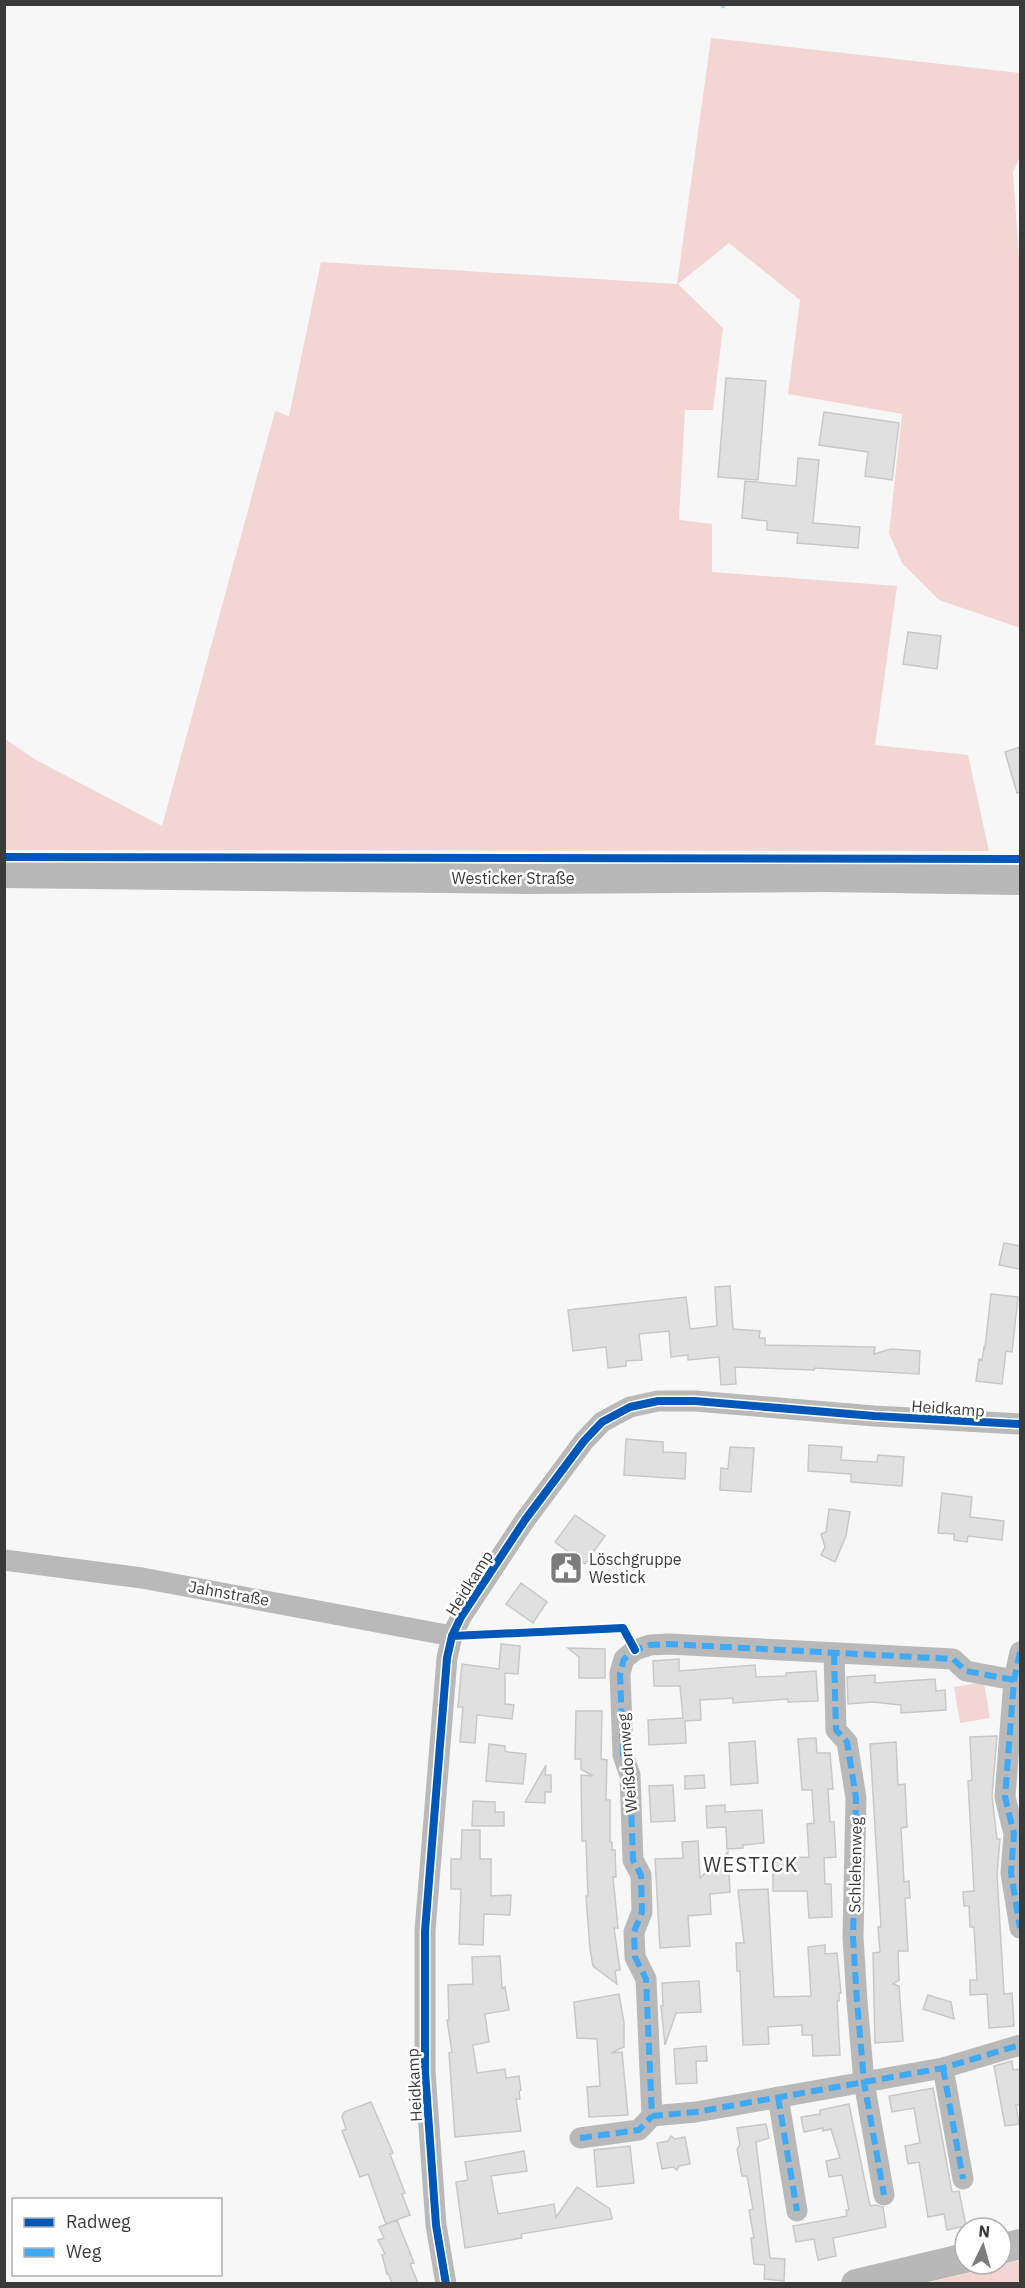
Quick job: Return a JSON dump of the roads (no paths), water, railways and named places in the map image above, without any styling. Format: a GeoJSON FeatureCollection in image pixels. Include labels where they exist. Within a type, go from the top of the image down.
{"type":"FeatureCollection","features":[{"type":"Feature","properties":{"kind":"street","name":"Westicker Straße"},"geometry":{"type":"LineString","coordinates":[[4,873],[512,879],[824,877],[1020,880]]}},
{"type":"Feature","properties":{"kind":"street","name":"Heidkamp"},"geometry":{"type":"LineString","coordinates":[[446,2283],[436,2225],[425,2071],[425,1931],[447,1658],[452,1636],[461,1617],[525,1520],[584,1441],[602,1422],[630,1407],[658,1401],[695,1401],[936,1421],[1020,1424]]}},
{"type":"Feature","properties":{"kind":"street","name":"Jahnstraße"},"geometry":{"type":"LineString","coordinates":[[4,1560],[142,1578],[452,1636]]}},
{"type":"Feature","properties":{"kind":"street","name":"Weißdornweg"},"geometry":{"type":"LineString","coordinates":[[652,2116],[646,1979],[635,1957],[634,1932],[642,1912],[641,1875],[633,1860],[630,1775],[622,1755],[620,1673],[624,1659],[642,1647],[669,1644],[953,1659],[966,1671],[1014,1680]]}},
{"type":"Feature","properties":{"kind":"street"},"geometry":{"type":"LineString","coordinates":[[1020,1652],[1014,1680],[1017,1701],[1005,1797],[1014,1834],[1011,1873],[1020,1916]]}},
{"type":"Feature","properties":{"kind":"street","name":"Schlehenweg"},"geometry":{"type":"LineString","coordinates":[[834,1653],[836,1730],[847,1742],[856,1798],[853,1937],[864,2082]]}},
{"type":"Feature","properties":{"kind":"street"},"geometry":{"type":"LineString","coordinates":[[580,2138],[639,2130],[652,2116],[696,2112],[944,2068],[1020,2045]]}},
{"type":"Feature","properties":{"kind":"street"},"geometry":{"type":"LineString","coordinates":[[944,2068],[963,2179]]}},
{"type":"Feature","properties":{"kind":"street"},"geometry":{"type":"LineString","coordinates":[[864,2082],[884,2195]]}},
{"type":"Feature","properties":{"kind":"street"},"geometry":{"type":"LineString","coordinates":[[778,2097],[797,2211]]}},
{"type":"Feature","properties":{"kind":"street"},"geometry":{"type":"LineString","coordinates":[[856,2283],[953,2261]]}},
{"type":"Feature","properties":{"kind":"place","name":"Löschgruppe Westick"},"geometry":{"type":"Point","coordinates":[566,1568]}},
{"type":"Feature","properties":{"kind":"district","name":"WESTICK"},"geometry":{"type":"Point","coordinates":[751,1864]}}]}
